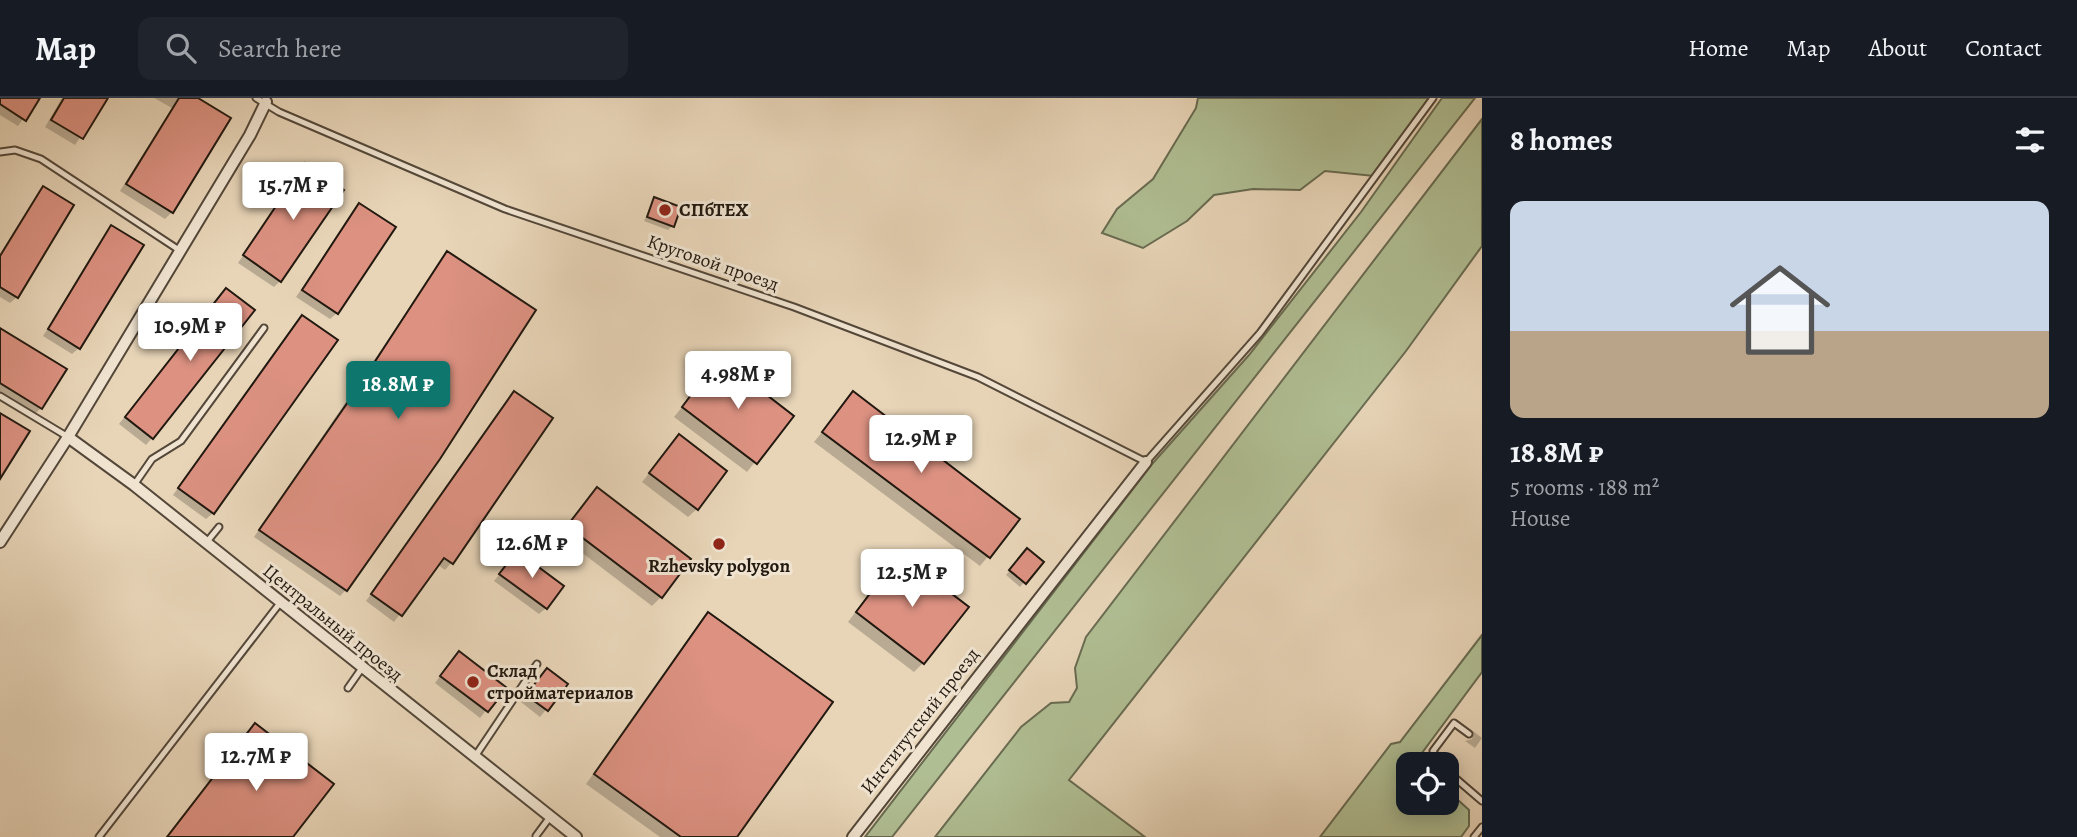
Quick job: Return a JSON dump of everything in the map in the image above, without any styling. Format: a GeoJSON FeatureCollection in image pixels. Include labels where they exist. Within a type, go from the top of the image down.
{"type":"FeatureCollection","features":[{"type":"Feature","properties":{"kind":"street"},"geometry":{"type":"LineString","coordinates":[[0,542],[68,437],[250,135],[263,99]]}},
{"type":"Feature","properties":{"kind":"street","name":"Центральный проезд"},"geometry":{"type":"LineString","coordinates":[[68,437],[134,485],[576,837]]}},
{"type":"Feature","properties":{"kind":"street","name":"Институтский проезд"},"geometry":{"type":"LineString","coordinates":[[853,837],[989,655],[1146,462]]}},
{"type":"Feature","properties":{"kind":"lane"},"geometry":{"type":"LineString","coordinates":[[1146,462],[1260,333],[1433,98]]}},
{"type":"Feature","properties":{"kind":"lane","name":"Круговой проезд"},"geometry":{"type":"LineString","coordinates":[[263,99],[279,112],[505,209],[794,307],[978,377],[1146,462]]}},
{"type":"Feature","properties":{"kind":"lane"},"geometry":{"type":"LineString","coordinates":[[0,152],[15,150],[41,159],[179,250]]}},
{"type":"Feature","properties":{"kind":"lane"},"geometry":{"type":"LineString","coordinates":[[134,485],[152,459],[181,440],[264,328]]}},
{"type":"Feature","properties":{"kind":"lane"},"geometry":{"type":"LineString","coordinates":[[0,396],[68,437]]}},
{"type":"Feature","properties":{"kind":"lane"},"geometry":{"type":"LineString","coordinates":[[206,543],[219,527]]}},
{"type":"Feature","properties":{"kind":"lane"},"geometry":{"type":"LineString","coordinates":[[99,837],[279,603]]}},
{"type":"Feature","properties":{"kind":"lane"},"geometry":{"type":"LineString","coordinates":[[474,758],[537,664]]}},
{"type":"Feature","properties":{"kind":"lane"},"geometry":{"type":"LineString","coordinates":[[348,688],[362,668]]}},
{"type":"Feature","properties":{"kind":"lane"},"geometry":{"type":"LineString","coordinates":[[1434,752],[1454,723],[1469,734]]}},
{"type":"Feature","properties":{"kind":"lane"},"geometry":{"type":"LineString","coordinates":[[1459,782],[1482,802]]}},
{"type":"Feature","properties":{"kind":"lane"},"geometry":{"type":"LineString","coordinates":[[536,836],[550,817]]}},
{"type":"Feature","properties":{"kind":"lane"},"geometry":{"type":"LineString","coordinates":[[1474,837],[1482,827]]}},
{"type":"Feature","properties":{"kind":"green space"},"geometry":{"type":"Polygon","coordinates":[[[1198,98],[1429,98],[1374,176],[1325,171],[1300,190],[1253,189],[1214,195],[1187,221],[1143,248],[1102,233],[1117,209],[1153,179],[1196,108],[1198,98]]]}},
{"type":"Feature","properties":{"kind":"green space"},"geometry":{"type":"Polygon","coordinates":[[[1442,98],[1475,98],[892,837],[865,837],[1153,463],[1249,355],[1361,212],[1442,98]]]}},
{"type":"Feature","properties":{"kind":"green space"},"geometry":{"type":"Polygon","coordinates":[[[1482,119],[1482,246],[1406,351],[1069,780],[1145,837],[935,837],[1021,727],[1051,703],[1069,702],[1077,688],[1075,668],[1086,637],[1482,119]]]}},
{"type":"Feature","properties":{"kind":"green space"},"geometry":{"type":"Polygon","coordinates":[[[1482,635],[1482,672],[1423,752],[1396,752],[1396,815],[1459,815],[1459,801],[1469,810],[1469,826],[1461,837],[1320,837],[1391,744],[1400,742],[1482,635]]]}},
{"type":"Feature","properties":{"kind":"building"},"geometry":{"type":"Polygon","coordinates":[[[0,98],[40,98],[26,121],[0,104],[0,98]]]}},
{"type":"Feature","properties":{"kind":"building"},"geometry":{"type":"Polygon","coordinates":[[[64,98],[108,98],[83,139],[51,120],[64,98]]]}},
{"type":"Feature","properties":{"kind":"building"},"geometry":{"type":"Polygon","coordinates":[[[179,98],[198,98],[231,118],[173,213],[126,184],[179,98]]]}},
{"type":"Feature","properties":{"kind":"building"},"geometry":{"type":"Polygon","coordinates":[[[305,163],[344,190],[281,282],[243,255],[305,163]]]}},
{"type":"Feature","properties":{"kind":"building"},"geometry":{"type":"Polygon","coordinates":[[[43,186],[74,205],[18,298],[0,287],[0,256],[43,186]]]}},
{"type":"Feature","properties":{"kind":"building","name":"СПбТЕХ"},"geometry":{"type":"Polygon","coordinates":[[[654,197],[681,207],[674,227],[647,217],[654,197]]]}},
{"type":"Feature","properties":{"kind":"building"},"geometry":{"type":"Polygon","coordinates":[[[359,203],[396,227],[338,314],[302,290],[359,203]]]}},
{"type":"Feature","properties":{"kind":"building"},"geometry":{"type":"Polygon","coordinates":[[[111,225],[144,245],[80,349],[48,329],[111,225]]]}},
{"type":"Feature","properties":{"kind":"building"},"geometry":{"type":"Polygon","coordinates":[[[447,251],[536,310],[440,459],[347,591],[259,530],[357,389],[447,251]]]}},
{"type":"Feature","properties":{"kind":"building"},"geometry":{"type":"Polygon","coordinates":[[[226,288],[255,310],[153,439],[125,417],[226,288]]]}},
{"type":"Feature","properties":{"kind":"building"},"geometry":{"type":"Polygon","coordinates":[[[302,315],[338,340],[214,514],[178,488],[302,315]]]}},
{"type":"Feature","properties":{"kind":"building"},"geometry":{"type":"Polygon","coordinates":[[[0,328],[67,369],[42,409],[0,383],[0,328]]]}},
{"type":"Feature","properties":{"kind":"building"},"geometry":{"type":"Polygon","coordinates":[[[719,358],[794,416],[757,464],[682,407],[719,358]]]}},
{"type":"Feature","properties":{"kind":"building"},"geometry":{"type":"Polygon","coordinates":[[[514,391],[553,418],[453,564],[444,558],[402,616],[371,594],[514,391]]]}},
{"type":"Feature","properties":{"kind":"building"},"geometry":{"type":"Polygon","coordinates":[[[853,391],[1020,519],[990,558],[822,432],[853,391]]]}},
{"type":"Feature","properties":{"kind":"building"},"geometry":{"type":"Polygon","coordinates":[[[0,413],[30,431],[0,479],[0,413]]]}},
{"type":"Feature","properties":{"kind":"building"},"geometry":{"type":"Polygon","coordinates":[[[679,434],[727,471],[698,510],[649,473],[679,434]]]}},
{"type":"Feature","properties":{"kind":"building"},"geometry":{"type":"Polygon","coordinates":[[[597,487],[691,559],[662,598],[567,526],[597,487]]]}},
{"type":"Feature","properties":{"kind":"building"},"geometry":{"type":"Polygon","coordinates":[[[1027,548],[1044,562],[1026,584],[1009,570],[1027,548]]]}},
{"type":"Feature","properties":{"kind":"building"},"geometry":{"type":"Polygon","coordinates":[[[517,551],[564,586],[547,609],[499,574],[517,551]]]}},
{"type":"Feature","properties":{"kind":"building"},"geometry":{"type":"Polygon","coordinates":[[[900,554],[969,607],[924,664],[856,612],[900,554]]]}},
{"type":"Feature","properties":{"kind":"building"},"geometry":{"type":"Polygon","coordinates":[[[708,612],[833,702],[737,837],[681,837],[594,774],[708,612]]]}},
{"type":"Feature","properties":{"kind":"building","name":"Склад стройматериалов"},"geometry":{"type":"Polygon","coordinates":[[[459,651],[507,688],[488,712],[440,676],[459,651]]]}},
{"type":"Feature","properties":{"kind":"building"},"geometry":{"type":"Polygon","coordinates":[[[547,668],[568,684],[548,711],[526,695],[547,668]]]}},
{"type":"Feature","properties":{"kind":"building"},"geometry":{"type":"Polygon","coordinates":[[[255,723],[334,784],[293,837],[167,837],[255,723]]]}},
{"type":"Feature","properties":{"kind":"place","name":"СПбТЕХ"},"geometry":{"type":"Point","coordinates":[665,210]}},
{"type":"Feature","properties":{"kind":"place","name":"Rzhevsky polygon"},"geometry":{"type":"Point","coordinates":[719,544]}},
{"type":"Feature","properties":{"kind":"place","name":"Склад стройматериалов"},"geometry":{"type":"Point","coordinates":[473,682]}}]}
